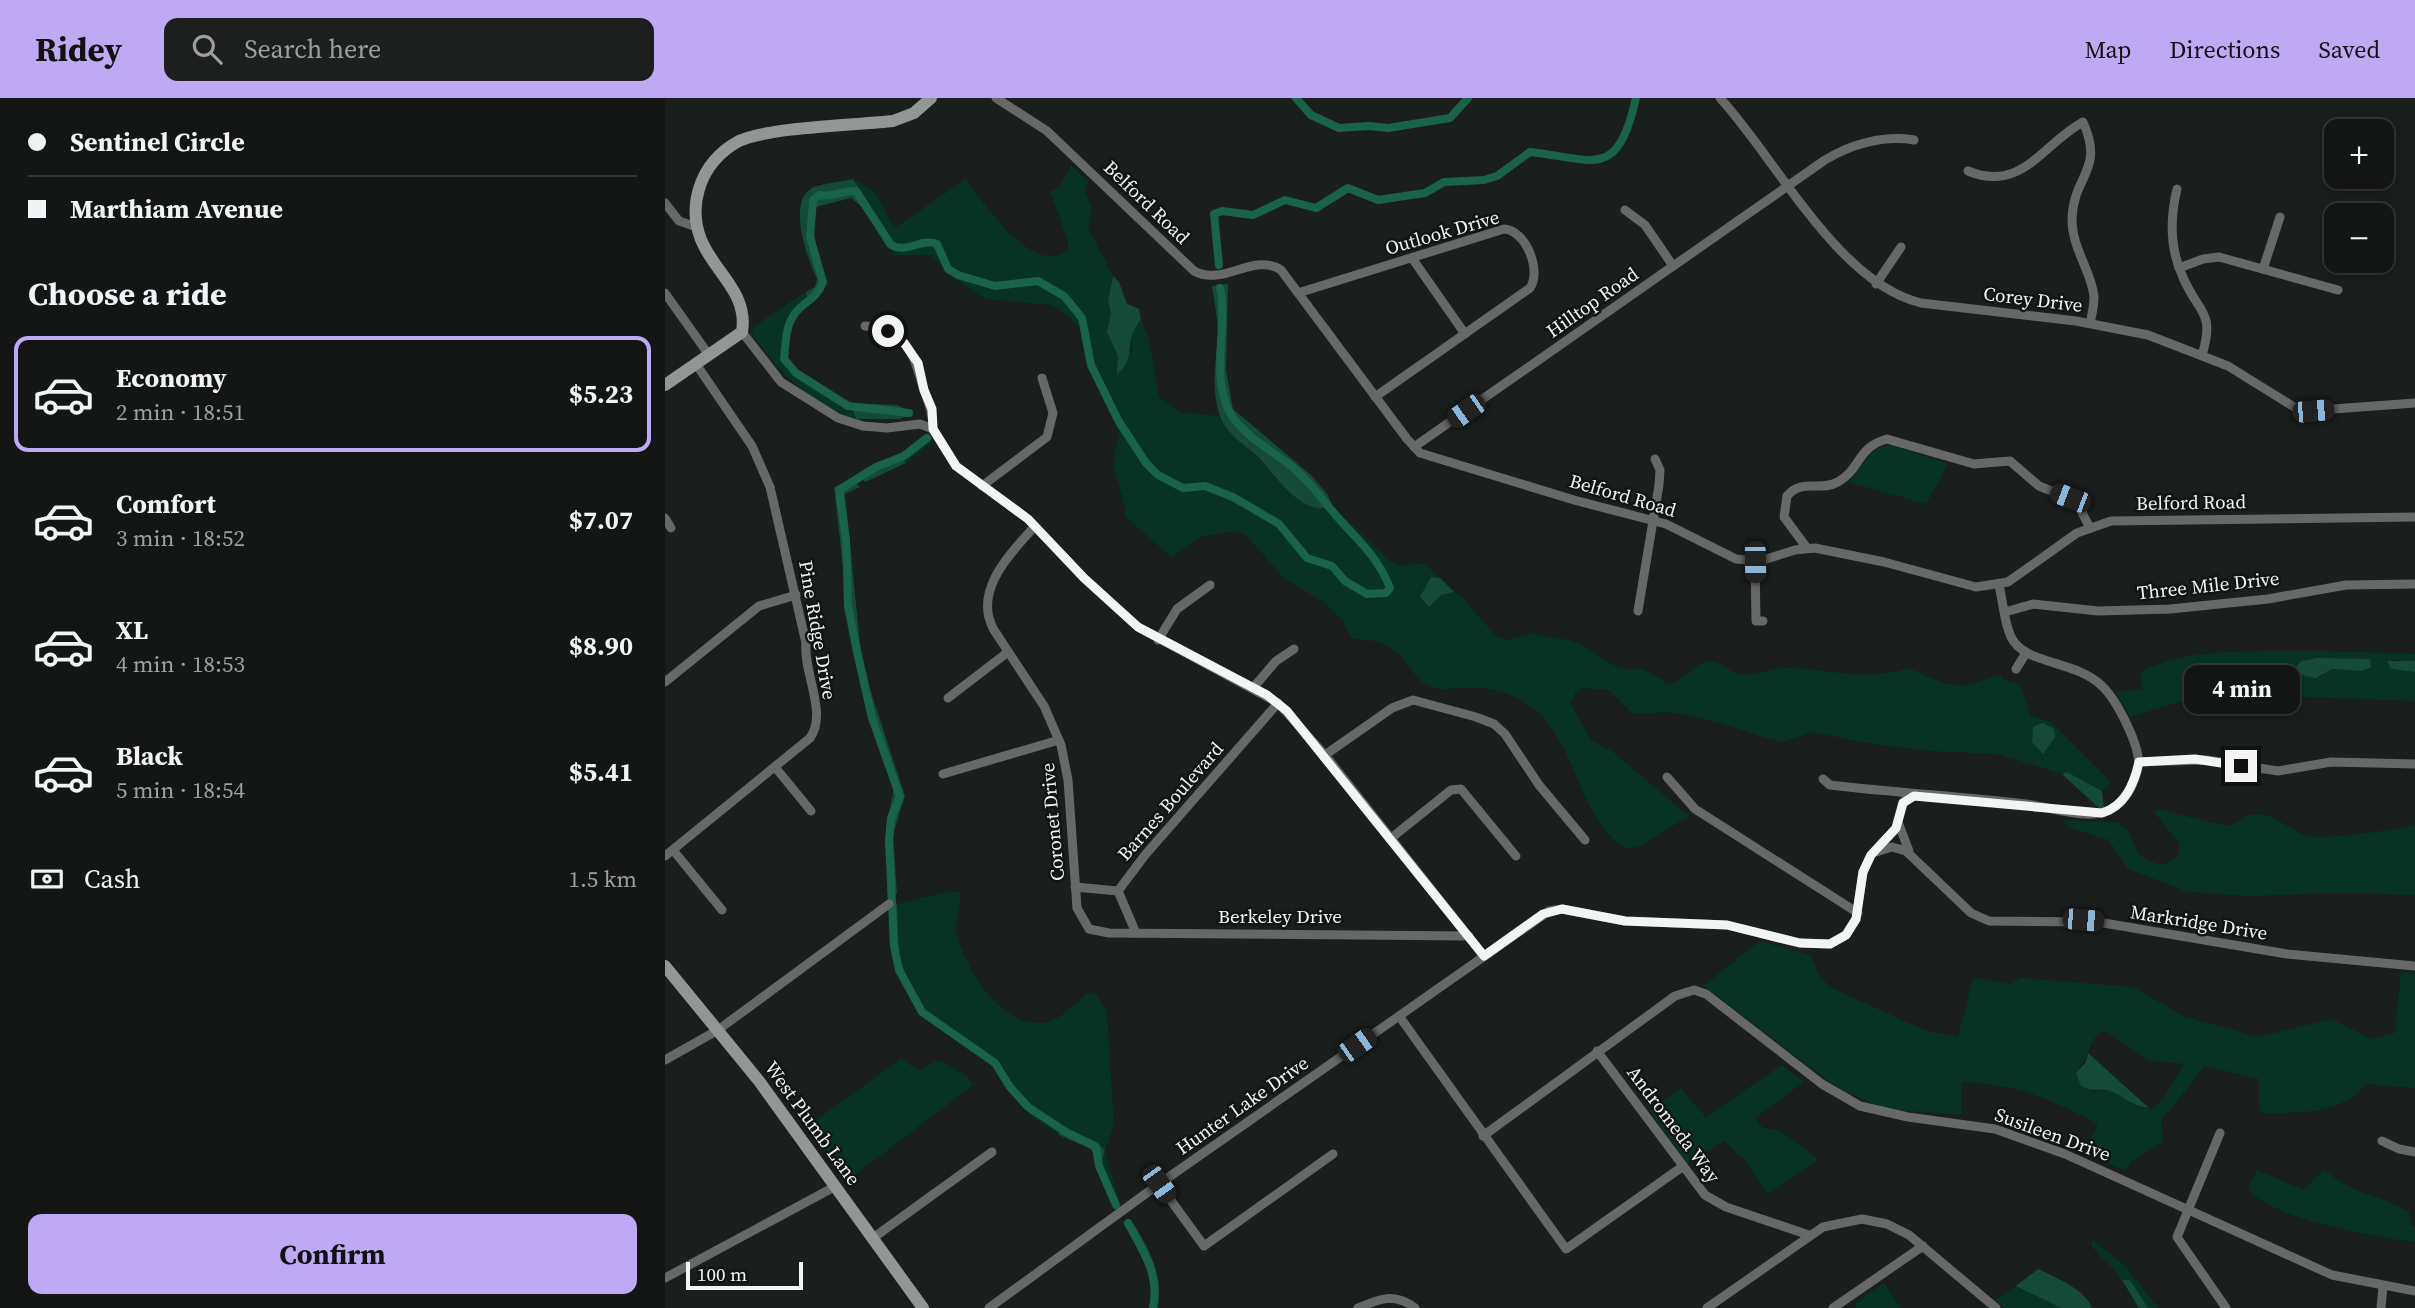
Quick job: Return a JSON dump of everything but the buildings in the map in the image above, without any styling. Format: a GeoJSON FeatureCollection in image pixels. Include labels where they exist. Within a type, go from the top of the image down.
{"type":"FeatureCollection","features":[{"type":"Feature","properties":{"kind":"street"},"geometry":{"type":"LineString","coordinates":[[931,98],[914,113],[893,121],[763,134],[739,141],[719,156],[703,178],[696,204],[697,227],[705,249],[740,301],[742,332],[781,382],[838,418],[863,426],[887,428],[920,424],[933,429]]}},
{"type":"Feature","properties":{"kind":"street","name":"Belford Road"},"geometry":{"type":"LineString","coordinates":[[996,98],[1047,131],[1194,271],[1215,276],[1266,264],[1281,271],[1414,447],[1438,460],[1686,532],[1737,559],[1755,562],[1807,548],[1873,559],[1968,586],[1999,585],[2018,576],[2089,526],[2111,521],[2415,517]]}},
{"type":"Feature","properties":{"kind":"street","name":"Corey Drive"},"geometry":{"type":"LineString","coordinates":[[1720,98],[1846,258],[1876,284],[1897,296],[1921,303],[2090,323],[2148,335],[2203,355],[2238,372],[2294,407],[2307,411],[2415,403]]}},
{"type":"Feature","properties":{"kind":"street"},"geometry":{"type":"LineString","coordinates":[[1968,171],[1992,178],[2015,174],[2062,135],[2083,122],[2093,153],[2074,200],[2072,222],[2077,251],[2093,293],[2090,323]]}},
{"type":"Feature","properties":{"kind":"street","name":"Hilltop Road"},"geometry":{"type":"LineString","coordinates":[[1414,447],[1790,185],[1845,150],[1881,140],[1914,140]]}},
{"type":"Feature","properties":{"kind":"street"},"geometry":{"type":"LineString","coordinates":[[2177,189],[2172,232],[2179,268],[2208,323],[2203,355]]}},
{"type":"Feature","properties":{"kind":"street"},"geometry":{"type":"LineString","coordinates":[[665,203],[679,221],[697,227]]}},
{"type":"Feature","properties":{"kind":"street"},"geometry":{"type":"LineString","coordinates":[[1625,210],[1645,225],[1673,266]]}},
{"type":"Feature","properties":{"kind":"street"},"geometry":{"type":"LineString","coordinates":[[2263,269],[2280,217]]}},
{"type":"Feature","properties":{"kind":"street","name":"Outlook Drive"},"geometry":{"type":"LineString","coordinates":[[1298,293],[1504,229],[1521,237],[1535,271],[1533,284],[1375,397]]}},
{"type":"Feature","properties":{"kind":"street"},"geometry":{"type":"LineString","coordinates":[[1876,284],[1901,247]]}},
{"type":"Feature","properties":{"kind":"street"},"geometry":{"type":"LineString","coordinates":[[2179,268],[2213,256],[2338,290]]}},
{"type":"Feature","properties":{"kind":"street"},"geometry":{"type":"LineString","coordinates":[[1412,258],[1465,334]]}},
{"type":"Feature","properties":{"kind":"street"},"geometry":{"type":"LineString","coordinates":[[665,293],[709,355]]}},
{"type":"Feature","properties":{"kind":"street"},"geometry":{"type":"LineString","coordinates":[[865,326],[879,327],[897,336],[915,358],[932,409],[933,429],[956,466],[1035,526],[1084,578],[1138,627],[1278,703],[1325,755],[1484,956]]}},
{"type":"Feature","properties":{"kind":"street"},"geometry":{"type":"LineString","coordinates":[[665,385],[742,332]]}},
{"type":"Feature","properties":{"kind":"street","name":"Pine Ridge Drive"},"geometry":{"type":"LineString","coordinates":[[669,853],[810,738],[816,726],[796,595],[777,507],[762,466],[741,428],[696,364]]}},
{"type":"Feature","properties":{"kind":"street"},"geometry":{"type":"LineString","coordinates":[[982,486],[1047,437],[1053,413],[1042,378]]}},
{"type":"Feature","properties":{"kind":"street"},"geometry":{"type":"LineString","coordinates":[[1807,548],[1784,517],[1787,496],[1798,486],[1830,485],[1840,481],[1852,470],[1862,452],[1887,439],[1974,464],[2010,461],[2039,486],[2076,501],[2089,526]]}},
{"type":"Feature","properties":{"kind":"street"},"geometry":{"type":"LineString","coordinates":[[1638,611],[1660,476],[1655,459]]}},
{"type":"Feature","properties":{"kind":"street"},"geometry":{"type":"LineString","coordinates":[[665,518],[671,528]]}},
{"type":"Feature","properties":{"kind":"street","name":"Coronet Drive"},"geometry":{"type":"LineString","coordinates":[[1035,526],[1001,564],[993,582],[989,617],[1008,652],[1044,706],[1059,740],[1068,780],[1079,915],[1089,929],[1102,933],[1136,933]]}},
{"type":"Feature","properties":{"kind":"street"},"geometry":{"type":"LineString","coordinates":[[1755,562],[1756,621],[1763,621]]}},
{"type":"Feature","properties":{"kind":"street","name":"Three Mile Drive"},"geometry":{"type":"LineString","coordinates":[[2005,612],[2033,604],[2098,611],[2170,609],[2268,598],[2346,585],[2415,584]]}},
{"type":"Feature","properties":{"kind":"street"},"geometry":{"type":"LineString","coordinates":[[1158,640],[1177,609],[1210,585]]}},
{"type":"Feature","properties":{"kind":"street"},"geometry":{"type":"LineString","coordinates":[[1823,779],[1830,785],[1914,796],[2102,813],[2117,806],[2128,792],[2139,762],[2122,714],[2098,682],[2071,666],[2026,653],[2011,637],[1999,585]]}},
{"type":"Feature","properties":{"kind":"street"},"geometry":{"type":"LineString","coordinates":[[665,682],[759,606],[796,595]]}},
{"type":"Feature","properties":{"kind":"street"},"geometry":{"type":"LineString","coordinates":[[1254,688],[1276,661],[1294,649]]}},
{"type":"Feature","properties":{"kind":"street"},"geometry":{"type":"LineString","coordinates":[[949,698],[1008,652]]}},
{"type":"Feature","properties":{"kind":"street"},"geometry":{"type":"LineString","coordinates":[[2016,669],[2026,653]]}},
{"type":"Feature","properties":{"kind":"street"},"geometry":{"type":"LineString","coordinates":[[1325,755],[1392,708],[1413,700],[1476,717],[1494,724],[1505,734],[1539,785],[1585,840]]}},
{"type":"Feature","properties":{"kind":"street","name":"Barnes Boulevard"},"geometry":{"type":"LineString","coordinates":[[1075,887],[1118,891],[1145,855],[1278,703]]}},
{"type":"Feature","properties":{"kind":"street"},"geometry":{"type":"LineString","coordinates":[[943,774],[1059,740]]}},
{"type":"Feature","properties":{"kind":"street"},"geometry":{"type":"LineString","coordinates":[[2139,762],[2207,760],[2278,771],[2331,762],[2415,764]]}},
{"type":"Feature","properties":{"kind":"street"},"geometry":{"type":"LineString","coordinates":[[775,767],[811,811]]}},
{"type":"Feature","properties":{"kind":"street"},"geometry":{"type":"LineString","coordinates":[[1667,777],[1695,809],[1858,913],[1863,872],[1871,855],[1891,835],[1903,803],[1914,796]]}},
{"type":"Feature","properties":{"kind":"street"},"geometry":{"type":"LineString","coordinates":[[1390,839],[1451,790],[1461,789],[1516,856]]}},
{"type":"Feature","properties":{"kind":"street","name":"Markridge Drive"},"geometry":{"type":"LineString","coordinates":[[1898,821],[1905,846],[1917,860],[1971,913],[1989,921],[2098,922],[2287,954],[2415,965]]}},
{"type":"Feature","properties":{"kind":"street","name":"Markridge Drive"},"geometry":{"type":"LineString","coordinates":[[1871,855],[1892,847],[1906,851],[1917,860]]}},
{"type":"Feature","properties":{"kind":"street"},"geometry":{"type":"LineString","coordinates":[[669,853],[722,910]]}},
{"type":"Feature","properties":{"kind":"street"},"geometry":{"type":"LineString","coordinates":[[1118,891],[1136,933]]}},
{"type":"Feature","properties":{"kind":"street"},"geometry":{"type":"LineString","coordinates":[[665,1060],[718,1030],[889,904]]}},
{"type":"Feature","properties":{"kind":"street","name":"Hunter Lake Drive"},"geometry":{"type":"LineString","coordinates":[[989,1308],[1159,1184],[1543,914],[1562,909],[1625,921],[1727,925],[1820,946],[1846,935],[1858,913]]}},
{"type":"Feature","properties":{"kind":"street","name":"Berkeley Drive"},"geometry":{"type":"LineString","coordinates":[[1136,933],[1469,936]]}},
{"type":"Feature","properties":{"kind":"street","name":"West Plumb Lane"},"geometry":{"type":"LineString","coordinates":[[665,966],[718,1030],[836,1186],[923,1308]]}},
{"type":"Feature","properties":{"kind":"street","name":"Susileen Drive"},"geometry":{"type":"LineString","coordinates":[[1597,1051],[1675,996],[1694,990],[1706,994],[1822,1084],[1860,1106],[1899,1116],[1995,1129],[2065,1154],[2187,1207],[2313,1268],[2352,1281],[2415,1291]]}},
{"type":"Feature","properties":{"kind":"street"},"geometry":{"type":"LineString","coordinates":[[1399,1016],[1566,1249],[1682,1167]]}},
{"type":"Feature","properties":{"kind":"street"},"geometry":{"type":"LineString","coordinates":[[1483,1136],[1597,1051]]}},
{"type":"Feature","properties":{"kind":"street","name":"Andromeda Way"},"geometry":{"type":"LineString","coordinates":[[1597,1051],[1696,1187],[1716,1202],[1809,1235]]}},
{"type":"Feature","properties":{"kind":"street"},"geometry":{"type":"LineString","coordinates":[[2220,1133],[2178,1229],[2179,1242],[2226,1308]]}},
{"type":"Feature","properties":{"kind":"street"},"geometry":{"type":"LineString","coordinates":[[2382,1141],[2399,1149],[2415,1152]]}},
{"type":"Feature","properties":{"kind":"street"},"geometry":{"type":"LineString","coordinates":[[873,1238],[992,1152]]}},
{"type":"Feature","properties":{"kind":"street"},"geometry":{"type":"LineString","coordinates":[[1159,1184],[1204,1246],[1333,1154]]}},
{"type":"Feature","properties":{"kind":"street"},"geometry":{"type":"LineString","coordinates":[[665,1279],[836,1186]]}},
{"type":"Feature","properties":{"kind":"street"},"geometry":{"type":"LineString","coordinates":[[1707,1308],[1809,1235],[1835,1223],[1862,1219],[1899,1229],[1996,1308]]}},
{"type":"Feature","properties":{"kind":"street"},"geometry":{"type":"LineString","coordinates":[[1833,1308],[1923,1246]]}},
{"type":"Feature","properties":{"kind":"street"},"geometry":{"type":"LineString","coordinates":[[2381,1308],[2383,1286]]}},
{"type":"Feature","properties":{"kind":"street"},"geometry":{"type":"LineString","coordinates":[[1358,1308],[1388,1298],[1405,1301],[1415,1308]]}},
{"type":"Feature","properties":{"kind":"green space"},"geometry":{"type":"Polygon","coordinates":[[[1071,165],[1088,182],[1085,193],[1092,208],[1088,228],[1113,276],[1108,301],[1111,314],[1108,332],[1118,356],[1132,352],[1131,338],[1141,318],[1149,340],[1159,397],[1181,412],[1219,416],[1232,434],[1291,494],[1311,506],[1332,506],[1390,561],[1401,566],[1424,563],[1440,578],[1431,577],[1429,606],[1441,595],[1454,592],[1460,595],[1496,636],[1507,640],[1534,633],[1572,641],[1607,662],[1622,668],[1641,668],[1669,684],[1706,662],[1720,664],[1741,675],[1784,668],[1862,675],[1908,668],[1943,683],[1963,686],[2001,675],[2004,680],[2020,684],[2030,715],[2052,723],[2111,782],[2102,791],[2067,772],[2062,774],[1998,754],[1930,751],[1860,742],[1814,732],[1781,742],[1705,719],[1669,712],[1633,714],[1609,690],[1583,688],[1575,693],[1571,704],[1591,740],[1613,752],[1689,816],[1640,846],[1627,849],[1610,835],[1597,819],[1562,745],[1551,727],[1529,705],[1494,690],[1440,689],[1427,685],[1392,648],[1373,641],[1353,639],[1342,620],[1322,601],[1284,578],[1246,535],[1235,531],[1202,536],[1171,557],[1125,516],[1125,506],[1113,465],[1119,432],[1089,367],[1083,331],[1067,315],[1051,305],[985,299],[957,280],[931,255],[895,255],[884,243],[872,209],[853,180],[872,190],[896,227],[966,179],[1011,234],[1040,254],[1055,256],[1068,250],[1068,241],[1050,191],[1060,186],[1071,165]]]}},
{"type":"Feature","properties":{"kind":"green space"},"geometry":{"type":"Polygon","coordinates":[[[853,179],[872,209],[876,226],[868,212],[851,198],[815,207],[814,234],[825,279],[816,299],[807,297],[806,292],[815,287],[817,279],[804,245],[801,204],[805,194],[814,187],[853,179]]]}},
{"type":"Feature","properties":{"kind":"green space"},"geometry":{"type":"Polygon","coordinates":[[[1113,276],[1119,282],[1127,304],[1139,309],[1141,318],[1132,336],[1127,362],[1117,374],[1118,356],[1107,332],[1111,314],[1108,301],[1113,276]]]}},
{"type":"Feature","properties":{"kind":"green space"},"geometry":{"type":"Polygon","coordinates":[[[1228,284],[1226,370],[1233,409],[1311,475],[1328,495],[1332,506],[1322,508],[1301,501],[1231,434],[1222,421],[1215,393],[1218,334],[1212,286],[1228,284]]]}},
{"type":"Feature","properties":{"kind":"green space"},"geometry":{"type":"Polygon","coordinates":[[[806,292],[807,297],[816,299],[801,312],[790,328],[786,338],[787,357],[791,367],[851,402],[856,419],[824,405],[797,386],[773,362],[752,334],[753,327],[806,292]]]}},
{"type":"Feature","properties":{"kind":"green space"},"geometry":{"type":"Polygon","coordinates":[[[851,403],[897,405],[913,413],[900,419],[856,419],[851,403]]]}},
{"type":"Feature","properties":{"kind":"green space"},"geometry":{"type":"Polygon","coordinates":[[[922,436],[932,442],[906,463],[901,456],[922,436]]]}},
{"type":"Feature","properties":{"kind":"green space"},"geometry":{"type":"Polygon","coordinates":[[[1892,445],[1948,464],[1926,504],[1848,482],[1871,454],[1892,445]]]}},
{"type":"Feature","properties":{"kind":"green space"},"geometry":{"type":"Polygon","coordinates":[[[901,456],[906,463],[865,482],[859,474],[901,456]]]}},
{"type":"Feature","properties":{"kind":"green space"},"geometry":{"type":"Polygon","coordinates":[[[854,481],[860,487],[845,494],[860,644],[870,689],[905,796],[893,834],[897,893],[888,898],[886,827],[894,788],[882,756],[859,673],[848,610],[834,487],[854,481]]]}},
{"type":"Feature","properties":{"kind":"green space"},"geometry":{"type":"Polygon","coordinates":[[[1431,577],[1440,578],[1454,592],[1441,595],[1429,607],[1420,597],[1431,577]]]}},
{"type":"Feature","properties":{"kind":"green space"},"geometry":{"type":"Polygon","coordinates":[[[2227,652],[2415,654],[2415,661],[2392,660],[2389,664],[2392,669],[2415,672],[2415,701],[2220,694],[2224,680],[2239,673],[2218,670],[2197,682],[2198,696],[2130,717],[2116,692],[2142,689],[2140,674],[2177,658],[2227,652]],[[2369,659],[2304,660],[2295,667],[2296,675],[2320,677],[2332,669],[2341,668],[2363,671],[2371,664],[2369,659]]]}},
{"type":"Feature","properties":{"kind":"green space"},"geometry":{"type":"Polygon","coordinates":[[[2317,658],[2370,659],[2371,667],[2362,671],[2332,669],[2316,678],[2291,673],[2301,661],[2317,658]]]}},
{"type":"Feature","properties":{"kind":"green space"},"geometry":{"type":"Polygon","coordinates":[[[2387,661],[2415,661],[2415,672],[2391,669],[2387,661]]]}},
{"type":"Feature","properties":{"kind":"green space"},"geometry":{"type":"Polygon","coordinates":[[[2244,669],[2256,672],[2274,670],[2275,674],[2262,680],[2249,676],[2244,669]]]}},
{"type":"Feature","properties":{"kind":"green space"},"geometry":{"type":"Polygon","coordinates":[[[2218,670],[2240,670],[2224,680],[2220,694],[2198,696],[2200,686],[2196,677],[2218,670]]]}},
{"type":"Feature","properties":{"kind":"green space"},"geometry":{"type":"Polygon","coordinates":[[[2043,723],[2054,729],[2055,737],[2043,754],[2032,742],[2033,727],[2043,723]]]}},
{"type":"Feature","properties":{"kind":"green space"},"geometry":{"type":"Polygon","coordinates":[[[2067,772],[2102,791],[2104,808],[2100,809],[2062,774],[2067,772]]]}},
{"type":"Feature","properties":{"kind":"green space"},"geometry":{"type":"Polygon","coordinates":[[[2159,809],[2227,825],[2246,816],[2260,814],[2302,834],[2316,837],[2361,834],[2415,825],[2415,895],[2339,893],[2251,896],[2188,892],[2128,869],[2109,840],[2073,829],[2062,820],[2118,823],[2130,833],[2143,857],[2164,865],[2178,857],[2180,844],[2154,812],[2159,809]]]}},
{"type":"Feature","properties":{"kind":"green space"},"geometry":{"type":"Polygon","coordinates":[[[951,891],[961,892],[956,930],[968,964],[999,1006],[1027,1022],[1042,1023],[1061,1016],[1087,993],[1095,994],[1107,1011],[1114,1125],[1105,1151],[1059,1126],[1059,1135],[1031,1116],[992,1065],[980,1054],[936,1026],[916,1006],[907,991],[910,983],[899,958],[897,904],[951,891]]]}},
{"type":"Feature","properties":{"kind":"green space"},"geometry":{"type":"Polygon","coordinates":[[[897,904],[899,958],[910,984],[907,991],[893,959],[891,908],[897,904]]]}},
{"type":"Feature","properties":{"kind":"green space"},"geometry":{"type":"Polygon","coordinates":[[[1759,941],[1811,955],[1819,975],[1830,987],[1924,1030],[1958,1037],[1973,978],[2010,984],[2021,978],[2133,987],[2185,1017],[2259,1037],[2331,1019],[2372,1039],[2395,1033],[2401,972],[2415,974],[2415,1088],[2366,1084],[2356,1094],[2332,1107],[2306,1112],[2264,1114],[2259,1109],[2259,1079],[2205,1066],[2161,1121],[2163,1142],[2133,1160],[2125,1171],[2085,1152],[2098,1124],[2016,1089],[1961,1082],[1961,1114],[1881,1107],[1857,1097],[1831,1083],[1704,986],[1759,941]],[[2104,1030],[2094,1039],[2078,1069],[2092,1092],[2111,1090],[2139,1107],[2152,1110],[2163,1099],[2184,1064],[2148,1060],[2104,1030]]]}},
{"type":"Feature","properties":{"kind":"green space"},"geometry":{"type":"Polygon","coordinates":[[[2088,1053],[2149,1108],[2134,1104],[2109,1091],[2081,1086],[2076,1073],[2086,1062],[2088,1053]]]}},
{"type":"Feature","properties":{"kind":"green space"},"geometry":{"type":"Polygon","coordinates":[[[901,1059],[918,1070],[939,1060],[967,1076],[973,1085],[847,1181],[808,1126],[901,1059]]]}},
{"type":"Feature","properties":{"kind":"green space"},"geometry":{"type":"Polygon","coordinates":[[[1782,1065],[1804,1082],[1755,1118],[1763,1128],[1779,1130],[1819,1160],[1767,1194],[1746,1161],[1724,1141],[1688,1164],[1649,1111],[1681,1089],[1706,1117],[1782,1065]]]}},
{"type":"Feature","properties":{"kind":"green space"},"geometry":{"type":"Polygon","coordinates":[[[1059,1125],[1097,1142],[1105,1151],[1100,1165],[1091,1149],[1059,1135],[1059,1125]]]}},
{"type":"Feature","properties":{"kind":"green space"},"geometry":{"type":"Polygon","coordinates":[[[1105,1151],[1120,1204],[1115,1208],[1100,1165],[1105,1151]]]}},
{"type":"Feature","properties":{"kind":"green space"},"geometry":{"type":"Polygon","coordinates":[[[2324,1169],[2354,1189],[2409,1212],[2411,1226],[2415,1227],[2415,1242],[2351,1231],[2301,1218],[2260,1200],[2248,1189],[2257,1170],[2304,1190],[2324,1169]]]}},
{"type":"Feature","properties":{"kind":"green space"},"geometry":{"type":"Polygon","coordinates":[[[1131,1220],[1149,1251],[1157,1273],[1157,1308],[1150,1308],[1151,1286],[1146,1264],[1124,1225],[1131,1220]]]}},
{"type":"Feature","properties":{"kind":"green space"},"geometry":{"type":"Polygon","coordinates":[[[2093,1240],[2126,1267],[2158,1308],[2148,1308],[2130,1280],[2122,1280],[2095,1250],[2091,1245],[2093,1240]]]}},
{"type":"Feature","properties":{"kind":"green space"},"geometry":{"type":"Polygon","coordinates":[[[2038,1269],[2077,1290],[2089,1301],[2092,1308],[2061,1308],[2016,1286],[2038,1269]]]}},
{"type":"Feature","properties":{"kind":"green space"},"geometry":{"type":"Polygon","coordinates":[[[2122,1280],[2130,1280],[2148,1308],[2139,1308],[2122,1280]]]}},
{"type":"Feature","properties":{"kind":"green space"},"geometry":{"type":"Polygon","coordinates":[[[1884,1283],[1901,1308],[1857,1308],[1854,1304],[1884,1283]]]}},
{"type":"Feature","properties":{"kind":"green space"},"geometry":{"type":"Polygon","coordinates":[[[2016,1286],[2061,1308],[2005,1308],[1995,1300],[2016,1286]]]}},
{"type":"Feature","properties":{"kind":"waterway"},"geometry":{"type":"LineString","coordinates":[[1296,98],[1311,115],[1339,128],[1388,128],[1450,118],[1468,98]]}},
{"type":"Feature","properties":{"kind":"waterway"},"geometry":{"type":"LineString","coordinates":[[1219,265],[1214,214],[1222,211],[1253,215],[1285,200],[1316,208],[1348,188],[1378,200],[1425,193],[1444,182],[1484,180],[1497,176],[1530,152],[1587,160],[1600,159],[1611,153],[1621,142],[1636,98]]}},
{"type":"Feature","properties":{"kind":"waterway"},"geometry":{"type":"LineString","coordinates":[[909,413],[848,406],[796,373],[784,359],[787,334],[793,316],[818,292],[823,282],[810,237],[813,200],[819,195],[856,191],[891,245],[903,248],[925,243],[937,244],[948,269],[958,275],[995,286],[1038,281],[1064,296],[1082,318],[1091,365],[1118,420],[1146,463],[1158,475],[1183,488],[1205,486],[1233,497],[1279,524],[1307,558],[1332,566],[1345,581],[1367,594],[1386,593],[1390,588],[1386,578],[1362,544],[1301,475],[1246,432],[1228,409],[1223,395],[1220,365],[1220,288]]}},
{"type":"Feature","properties":{"kind":"waterway"},"geometry":{"type":"LineString","coordinates":[[927,438],[904,456],[876,467],[839,490],[846,539],[848,606],[857,652],[872,718],[900,797],[891,818],[889,841],[894,946],[899,970],[922,1012],[995,1063],[1010,1087],[1028,1107],[1066,1132],[1096,1147],[1099,1166],[1116,1205]]}},
{"type":"Feature","properties":{"kind":"waterway"},"geometry":{"type":"LineString","coordinates":[[1128,1223],[1152,1274],[1155,1296],[1153,1308]]}},
{"type":"Feature","properties":{"kind":"route"},"geometry":{"type":"LineString","coordinates":[[888,331],[904,343],[918,363],[924,390],[932,409],[933,429],[956,466],[1028,519],[1084,578],[1150,636],[1267,695],[1287,711],[1484,956],[1543,914],[1562,909],[1625,921],[1727,925],[1800,943],[1820,946],[1830,944],[1846,935],[1852,928],[1858,913],[1863,872],[1867,863],[1896,828],[1903,803],[1914,796],[2026,804],[2092,814],[2117,806],[2134,781],[2139,762],[2195,759],[2241,766]]}}]}
